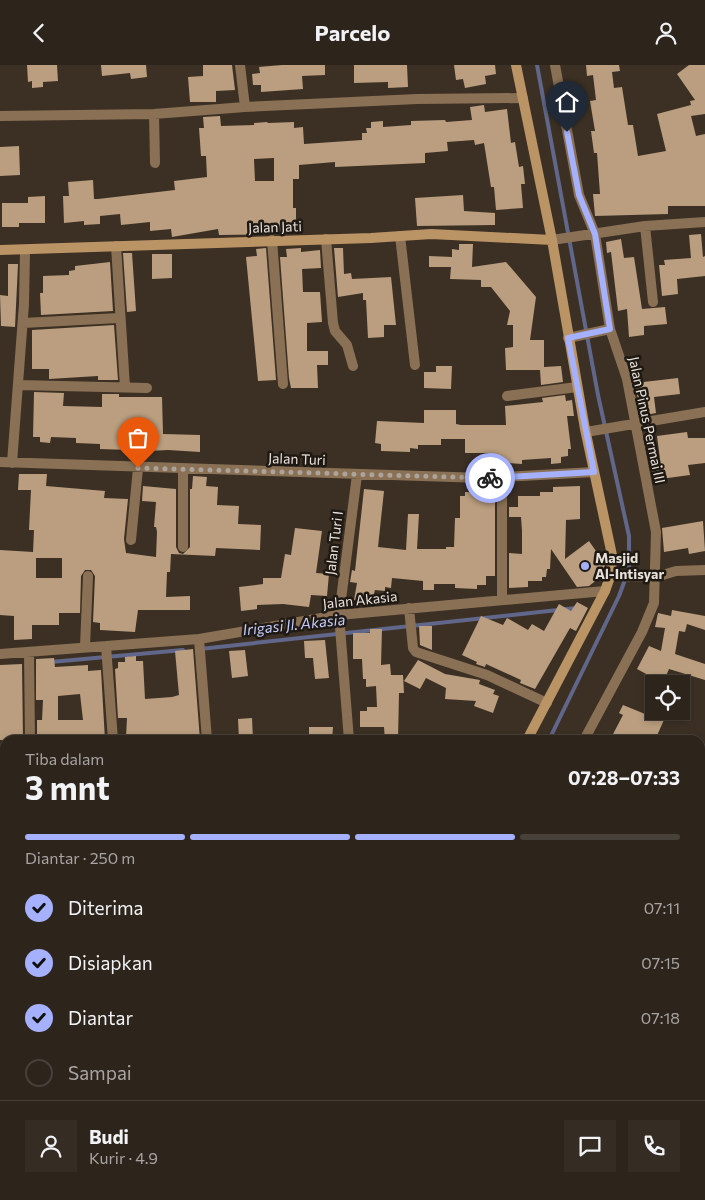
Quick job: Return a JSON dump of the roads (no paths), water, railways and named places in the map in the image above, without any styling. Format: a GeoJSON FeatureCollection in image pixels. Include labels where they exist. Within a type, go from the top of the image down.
{"type":"FeatureCollection","features":[{"type":"Feature","properties":{"kind":"street"},"geometry":{"type":"LineString","coordinates":[[240,65],[245,107]]}},
{"type":"Feature","properties":{"kind":"street"},"geometry":{"type":"LineString","coordinates":[[516,65],[556,240],[577,387],[590,431],[594,472],[610,535],[615,576],[605,591],[530,735]]}},
{"type":"Feature","properties":{"kind":"street","name":"Jalan Pinus Permai III"},"geometry":{"type":"LineString","coordinates":[[555,65],[579,195],[595,234],[610,329],[627,379],[656,532],[654,603],[642,632],[587,735]]}},
{"type":"Feature","properties":{"kind":"street"},"geometry":{"type":"LineString","coordinates":[[0,116],[154,114],[245,107],[417,99],[523,98]]}},
{"type":"Feature","properties":{"kind":"street"},"geometry":{"type":"LineString","coordinates":[[154,114],[155,163]]}},
{"type":"Feature","properties":{"kind":"street"},"geometry":{"type":"LineString","coordinates":[[556,240],[644,226],[705,222]]}},
{"type":"Feature","properties":{"kind":"street"},"geometry":{"type":"LineString","coordinates":[[644,226],[653,302]]}},
{"type":"Feature","properties":{"kind":"street","name":"Jalan Jati"},"geometry":{"type":"LineString","coordinates":[[0,250],[25,251],[431,234],[556,240]]}},
{"type":"Feature","properties":{"kind":"street"},"geometry":{"type":"LineString","coordinates":[[400,236],[415,365]]}},
{"type":"Feature","properties":{"kind":"street"},"geometry":{"type":"LineString","coordinates":[[326,239],[333,323],[335,331],[346,345],[353,366]]}},
{"type":"Feature","properties":{"kind":"street"},"geometry":{"type":"LineString","coordinates":[[272,240],[283,384]]}},
{"type":"Feature","properties":{"kind":"street"},"geometry":{"type":"LineString","coordinates":[[116,246],[119,318],[125,387]]}},
{"type":"Feature","properties":{"kind":"street"},"geometry":{"type":"LineString","coordinates":[[12,463],[23,323],[25,251]]}},
{"type":"Feature","properties":{"kind":"street"},"geometry":{"type":"LineString","coordinates":[[23,323],[119,318]]}},
{"type":"Feature","properties":{"kind":"street"},"geometry":{"type":"LineString","coordinates":[[571,337],[610,329]]}},
{"type":"Feature","properties":{"kind":"street"},"geometry":{"type":"LineString","coordinates":[[18,385],[147,387]]}},
{"type":"Feature","properties":{"kind":"street"},"geometry":{"type":"LineString","coordinates":[[507,396],[577,387]]}},
{"type":"Feature","properties":{"kind":"street"},"geometry":{"type":"LineString","coordinates":[[590,431],[635,421],[705,412]]}},
{"type":"Feature","properties":{"kind":"street","name":"Jalan Turi"},"geometry":{"type":"LineString","coordinates":[[0,462],[357,475],[502,477],[594,472]]}},
{"type":"Feature","properties":{"kind":"street"},"geometry":{"type":"LineString","coordinates":[[131,540],[138,468]]}},
{"type":"Feature","properties":{"kind":"street"},"geometry":{"type":"LineString","coordinates":[[183,469],[183,547]]}},
{"type":"Feature","properties":{"kind":"street","name":"Jalan Turi I"},"geometry":{"type":"LineString","coordinates":[[350,735],[339,615],[357,475]]}},
{"type":"Feature","properties":{"kind":"street"},"geometry":{"type":"LineString","coordinates":[[502,477],[502,599]]}},
{"type":"Feature","properties":{"kind":"street"},"geometry":{"type":"LineString","coordinates":[[615,576],[635,578],[656,577],[676,571],[705,570]]}},
{"type":"Feature","properties":{"kind":"street"},"geometry":{"type":"LineString","coordinates":[[85,646],[88,576]]}},
{"type":"Feature","properties":{"kind":"street","name":"Jalan Akasia"},"geometry":{"type":"LineString","coordinates":[[0,654],[85,646],[199,639],[339,615],[605,591]]}},
{"type":"Feature","properties":{"kind":"street"},"geometry":{"type":"LineString","coordinates":[[410,608],[413,648],[416,652],[487,675],[547,703]]}},
{"type":"Feature","properties":{"kind":"street"},"geometry":{"type":"LineString","coordinates":[[199,639],[207,735]]}},
{"type":"Feature","properties":{"kind":"street"},"geometry":{"type":"LineString","coordinates":[[106,645],[113,735]]}},
{"type":"Feature","properties":{"kind":"street"},"geometry":{"type":"LineString","coordinates":[[28,651],[30,735]]}},
{"type":"Feature","properties":{"kind":"waterway"},"geometry":{"type":"LineString","coordinates":[[537,65],[598,395],[629,536],[629,569],[619,596],[551,735]]}},
{"type":"Feature","properties":{"kind":"waterway","name":"Irigasi Jl. Akasia"},"geometry":{"type":"LineString","coordinates":[[200,649],[576,608]]}},
{"type":"Feature","properties":{"kind":"waterway","name":"Irigasi Jl. Akasia"},"geometry":{"type":"LineString","coordinates":[[51,662],[183,650]]}},
{"type":"Feature","properties":{"kind":"place","name":"Masjid Al-Intisyar"},"geometry":{"type":"Point","coordinates":[585,566]}}]}
